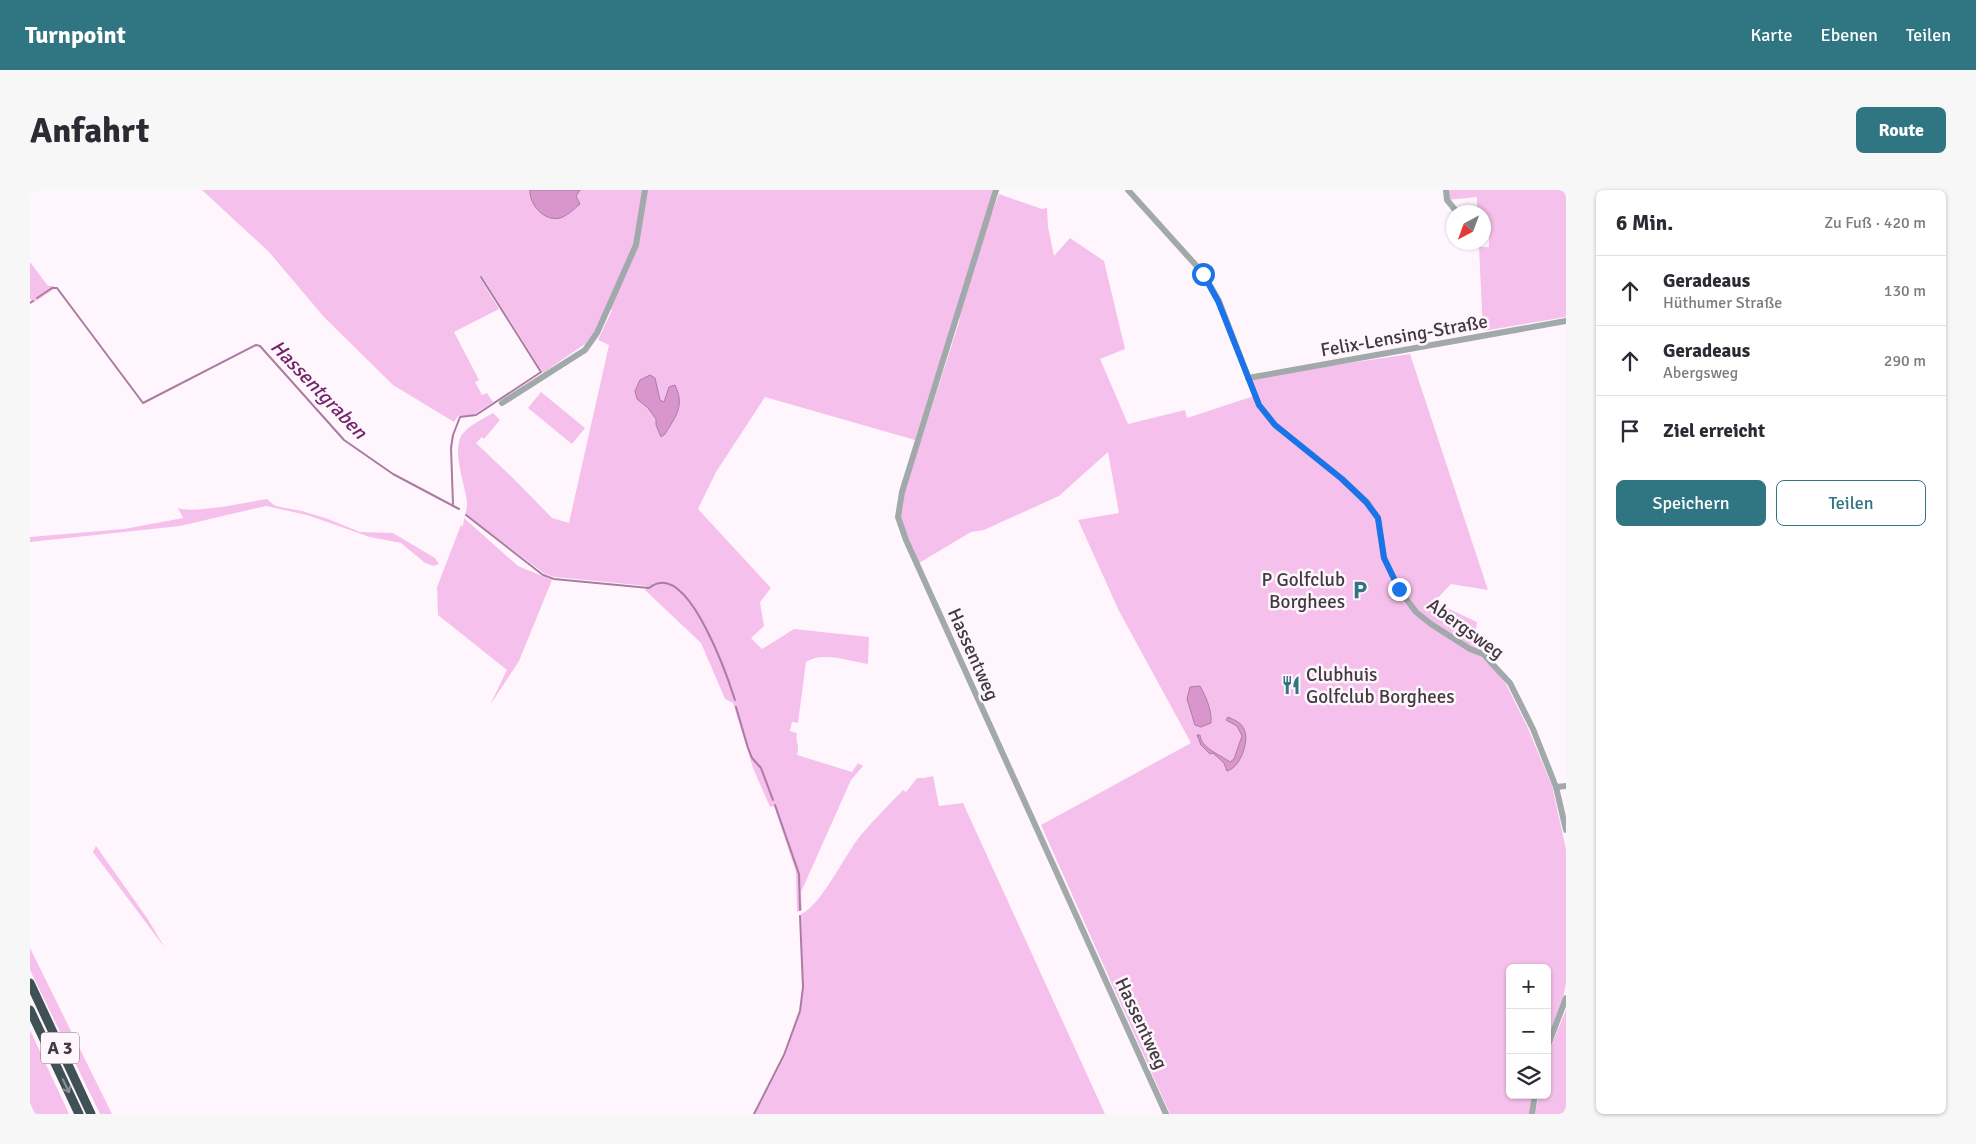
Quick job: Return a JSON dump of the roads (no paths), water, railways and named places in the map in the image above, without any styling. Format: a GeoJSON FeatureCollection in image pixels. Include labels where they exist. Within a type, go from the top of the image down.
{"type":"FeatureCollection","features":[{"type":"Feature","properties":{"kind":"highway","name":"A 3"},"geometry":{"type":"LineString","coordinates":[[30,983],[91,1114]]}},
{"type":"Feature","properties":{"kind":"highway","name":"A 3"},"geometry":{"type":"LineString","coordinates":[[30,1010],[79,1114]]}},
{"type":"Feature","properties":{"kind":"street"},"geometry":{"type":"LineString","coordinates":[[502,403],[585,350],[598,333],[636,245],[645,190]]}},
{"type":"Feature","properties":{"kind":"street","name":"Hassentweg"},"geometry":{"type":"LineString","coordinates":[[996,190],[902,492],[898,517],[906,540],[1166,1114]]}},
{"type":"Feature","properties":{"kind":"street","name":"Abergsweg"},"geometry":{"type":"LineString","coordinates":[[1128,190],[1203,274],[1218,301],[1259,405],[1275,425],[1342,479],[1378,518],[1384,558],[1399,589],[1416,612],[1454,639],[1483,654],[1510,684],[1556,786],[1566,830]]}},
{"type":"Feature","properties":{"kind":"street"},"geometry":{"type":"LineString","coordinates":[[1446,190],[1447,200],[1451,205]]}},
{"type":"Feature","properties":{"kind":"street","name":"Felix-Lensing-Straße"},"geometry":{"type":"LineString","coordinates":[[1248,378],[1566,321]]}},
{"type":"Feature","properties":{"kind":"street"},"geometry":{"type":"LineString","coordinates":[[1556,786],[1566,786]]}},
{"type":"Feature","properties":{"kind":"street"},"geometry":{"type":"LineString","coordinates":[[1551,1037],[1566,998]]}},
{"type":"Feature","properties":{"kind":"street"},"geometry":{"type":"LineString","coordinates":[[1532,1114],[1535,1099]]}},
{"type":"Feature","properties":{"kind":"waterway"},"geometry":{"type":"LineString","coordinates":[[453,504],[451,448],[453,435],[460,417],[476,415],[541,372],[481,277]]}},
{"type":"Feature","properties":{"kind":"waterway","name":"Hassentgraben"},"geometry":{"type":"LineString","coordinates":[[37,298],[52,288],[57,288],[143,403],[256,345],[260,346],[344,440],[393,474],[459,509]]}},
{"type":"Feature","properties":{"kind":"waterway","name":"Hassentgraben"},"geometry":{"type":"LineString","coordinates":[[466,515],[543,575],[554,579],[649,588],[659,583],[672,586],[685,596],[707,630],[725,670],[735,700]]}},
{"type":"Feature","properties":{"kind":"waterway","name":"Hassentgraben"},"geometry":{"type":"LineString","coordinates":[[736,707],[748,748],[752,758],[761,768],[773,800]]}},
{"type":"Feature","properties":{"kind":"waterway","name":"Hassentgraben"},"geometry":{"type":"LineString","coordinates":[[775,805],[799,874],[800,910]]}},
{"type":"Feature","properties":{"kind":"waterway","name":"Hassentgraben"},"geometry":{"type":"LineString","coordinates":[[754,1114],[784,1055],[800,1011],[803,987],[800,916]]}},
{"type":"Feature","properties":{"kind":"place","name":"P Golfclub Borghees"},"geometry":{"type":"Point","coordinates":[1360,590]}},
{"type":"Feature","properties":{"kind":"place","name":"Clubhuis Golfclub Borghees"},"geometry":{"type":"Point","coordinates":[1291,685]}}]}
